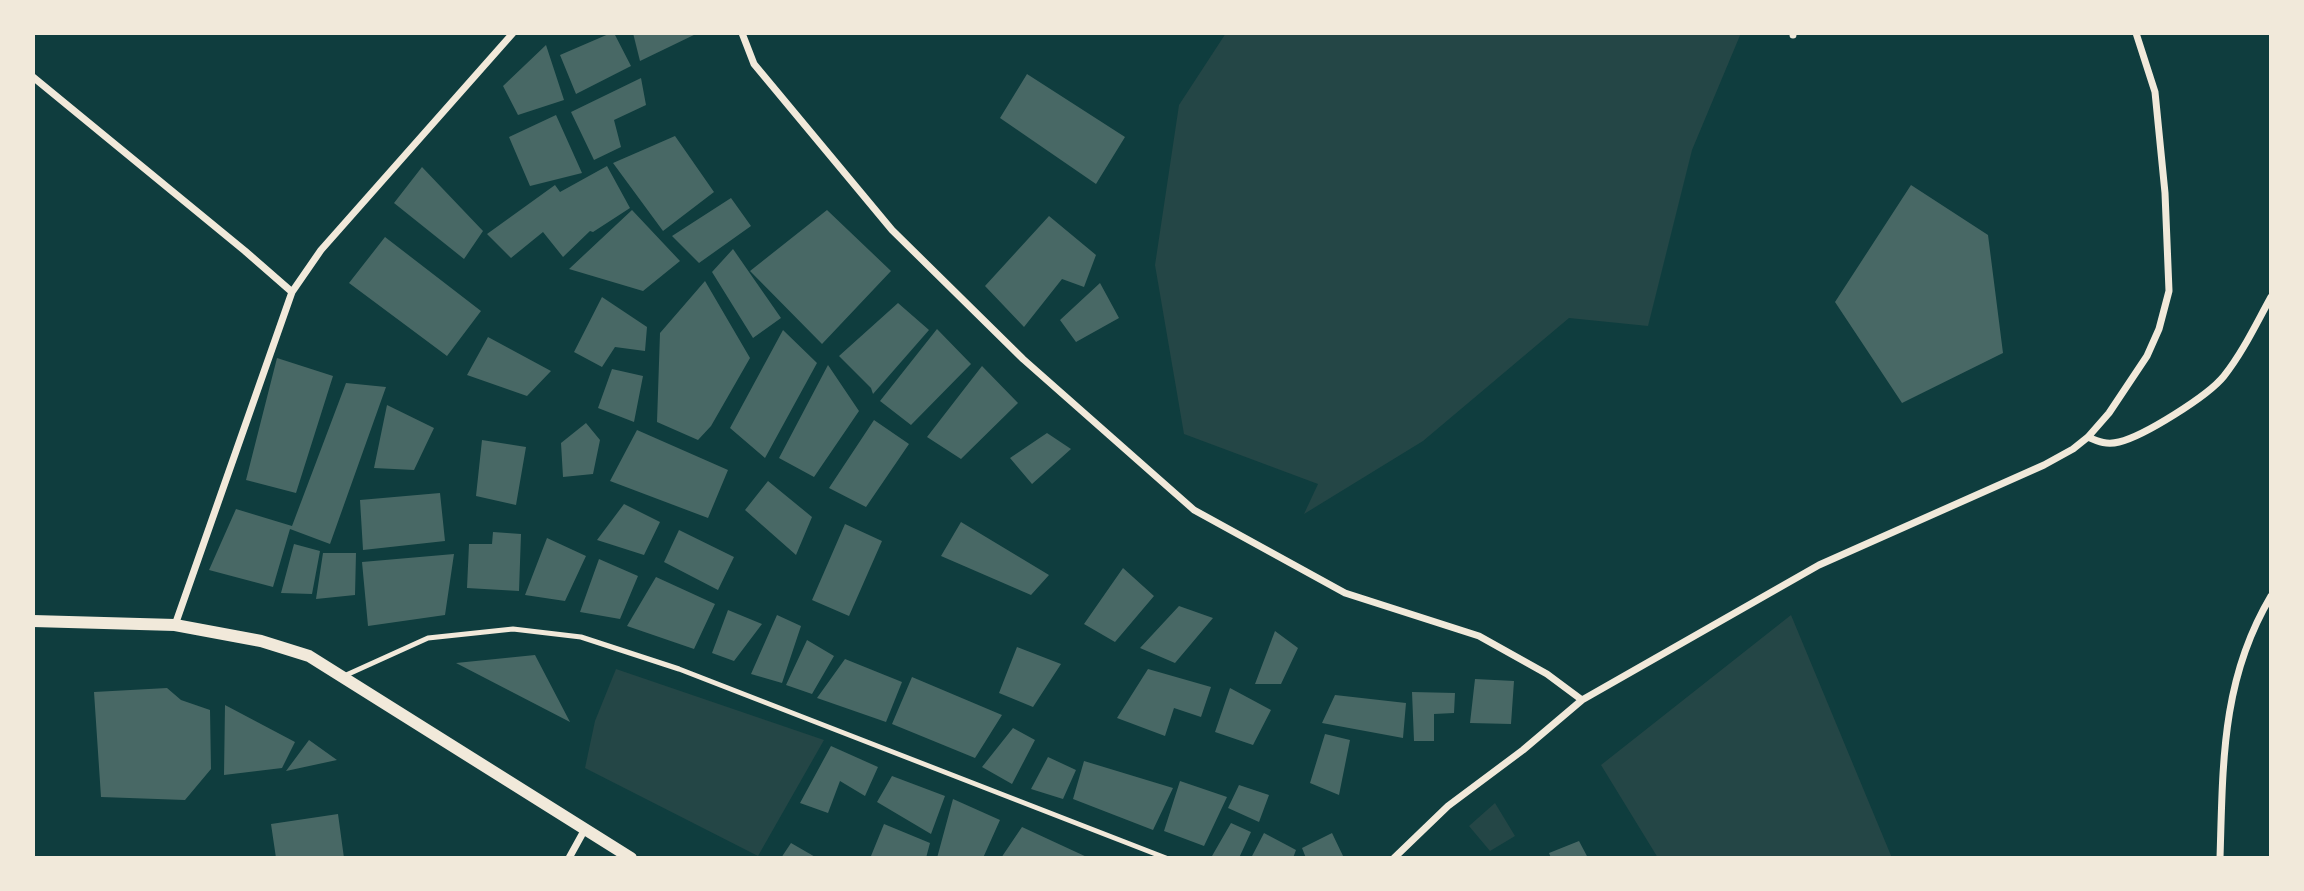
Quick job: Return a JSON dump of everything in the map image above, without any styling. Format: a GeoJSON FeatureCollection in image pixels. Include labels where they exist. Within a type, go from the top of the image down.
{"type":"FeatureCollection","features":[{"type":"Feature","properties":{"kind":"street"},"geometry":{"type":"LineString","coordinates":[[175,625],[292,292],[321,250],[513,33]]}},
{"type":"Feature","properties":{"kind":"street"},"geometry":{"type":"LineString","coordinates":[[742,33],[754,64],[892,230],[1023,359],[1194,510],[1345,593],[1479,636],[1546,674],[1582,699]]}},
{"type":"Feature","properties":{"kind":"street"},"geometry":{"type":"LineString","coordinates":[[1394,858],[1448,806],[1523,750],[1582,699],[1819,565],[2044,465],[2088,437],[2109,413],[2147,356],[2159,329],[2169,291],[2165,193],[2155,92],[2136,33]]}},
{"type":"Feature","properties":{"kind":"street"},"geometry":{"type":"LineString","coordinates":[[33,77],[292,292]]}},
{"type":"Feature","properties":{"kind":"street"},"geometry":{"type":"LineString","coordinates":[[2088,437],[2103,443],[2120,442],[2198,400],[2223,378],[2244,347],[2271,297]]}},
{"type":"Feature","properties":{"kind":"street"},"geometry":{"type":"LineString","coordinates":[[2220,858],[2223,747],[2233,685],[2259,615],[2271,596]]}},
{"type":"Feature","properties":{"kind":"street"},"geometry":{"type":"LineString","coordinates":[[33,621],[175,625],[261,641],[310,656],[631,858]]}},
{"type":"Feature","properties":{"kind":"street"},"geometry":{"type":"LineString","coordinates":[[569,858],[585,829]]}},
{"type":"Feature","properties":{"kind":"lane"},"geometry":{"type":"LineString","coordinates":[[341,677],[428,638],[513,629],[581,637],[679,670],[1166,858]]}},
{"type":"Feature","properties":{"kind":"shaded area"},"geometry":{"type":"Polygon","coordinates":[[[1226,33],[1741,33],[1692,150],[1648,326],[1569,318],[1423,441],[1304,514],[1318,484],[1184,434],[1155,265],[1179,105],[1226,33]]]}},
{"type":"Feature","properties":{"kind":"shaded area"},"geometry":{"type":"Polygon","coordinates":[[[1791,615],[1892,858],[1658,858],[1601,765],[1791,615]]]}},
{"type":"Feature","properties":{"kind":"shaded area"},"geometry":{"type":"Polygon","coordinates":[[[616,669],[824,740],[758,856],[585,768],[595,721],[616,669]]]}},
{"type":"Feature","properties":{"kind":"shaded area"},"geometry":{"type":"Polygon","coordinates":[[[1495,803],[1515,836],[1490,851],[1469,826],[1495,803]]]}},
{"type":"Feature","properties":{"kind":"building"},"geometry":{"type":"Polygon","coordinates":[[[614,33],[631,66],[576,94],[560,55],[614,33]]]}},
{"type":"Feature","properties":{"kind":"building"},"geometry":{"type":"Polygon","coordinates":[[[633,33],[698,33],[640,61],[633,33]]]}},
{"type":"Feature","properties":{"kind":"building"},"geometry":{"type":"Polygon","coordinates":[[[546,45],[564,100],[518,115],[503,86],[546,45]]]}},
{"type":"Feature","properties":{"kind":"building"},"geometry":{"type":"Polygon","coordinates":[[[1027,74],[1125,137],[1096,184],[1000,118],[1027,74]]]}},
{"type":"Feature","properties":{"kind":"building"},"geometry":{"type":"Polygon","coordinates":[[[641,78],[646,105],[614,120],[621,147],[594,160],[571,112],[641,78]]]}},
{"type":"Feature","properties":{"kind":"building"},"geometry":{"type":"Polygon","coordinates":[[[556,115],[582,173],[530,186],[509,137],[556,115]]]}},
{"type":"Feature","properties":{"kind":"building"},"geometry":{"type":"Polygon","coordinates":[[[675,136],[714,192],[663,231],[613,163],[675,136]]]}},
{"type":"Feature","properties":{"kind":"building"},"geometry":{"type":"Polygon","coordinates":[[[607,166],[630,208],[593,232],[590,231],[563,257],[543,232],[511,258],[487,234],[555,185],[560,192],[607,166]]]}},
{"type":"Feature","properties":{"kind":"building"},"geometry":{"type":"Polygon","coordinates":[[[422,167],[483,231],[464,259],[394,203],[422,167]]]}},
{"type":"Feature","properties":{"kind":"building"},"geometry":{"type":"Polygon","coordinates":[[[1911,185],[1988,235],[2003,353],[1902,403],[1835,302],[1911,185]]]}},
{"type":"Feature","properties":{"kind":"building"},"geometry":{"type":"Polygon","coordinates":[[[731,198],[751,226],[699,263],[672,236],[731,198]]]}},
{"type":"Feature","properties":{"kind":"building"},"geometry":{"type":"Polygon","coordinates":[[[632,210],[680,261],[643,291],[569,269],[632,210]]]}},
{"type":"Feature","properties":{"kind":"building"},"geometry":{"type":"Polygon","coordinates":[[[827,210],[891,271],[822,344],[750,271],[827,210]]]}},
{"type":"Feature","properties":{"kind":"building"},"geometry":{"type":"Polygon","coordinates":[[[1049,216],[1096,255],[1084,287],[1062,279],[1024,327],[985,286],[1049,216]]]}},
{"type":"Feature","properties":{"kind":"building"},"geometry":{"type":"Polygon","coordinates":[[[385,237],[481,311],[447,356],[349,283],[385,237]]]}},
{"type":"Feature","properties":{"kind":"building"},"geometry":{"type":"Polygon","coordinates":[[[733,249],[781,318],[753,338],[712,272],[733,249]]]}},
{"type":"Feature","properties":{"kind":"building"},"geometry":{"type":"Polygon","coordinates":[[[705,281],[750,358],[711,426],[698,440],[657,422],[660,333],[705,281]]]}},
{"type":"Feature","properties":{"kind":"building"},"geometry":{"type":"Polygon","coordinates":[[[1100,283],[1119,318],[1076,342],[1060,320],[1100,283]]]}},
{"type":"Feature","properties":{"kind":"building"},"geometry":{"type":"Polygon","coordinates":[[[602,297],[647,327],[645,351],[615,347],[602,367],[574,352],[602,297]]]}},
{"type":"Feature","properties":{"kind":"building"},"geometry":{"type":"Polygon","coordinates":[[[898,303],[929,330],[873,394],[871,388],[839,356],[898,303]]]}},
{"type":"Feature","properties":{"kind":"building"},"geometry":{"type":"Polygon","coordinates":[[[937,329],[971,364],[911,425],[880,401],[937,329]]]}},
{"type":"Feature","properties":{"kind":"building"},"geometry":{"type":"Polygon","coordinates":[[[783,330],[817,363],[765,458],[730,428],[783,330]]]}},
{"type":"Feature","properties":{"kind":"building"},"geometry":{"type":"Polygon","coordinates":[[[488,337],[551,371],[527,396],[467,375],[488,337]]]}},
{"type":"Feature","properties":{"kind":"building"},"geometry":{"type":"Polygon","coordinates":[[[277,358],[333,376],[296,493],[246,480],[277,358]]]}},
{"type":"Feature","properties":{"kind":"building"},"geometry":{"type":"Polygon","coordinates":[[[828,365],[859,411],[814,477],[779,458],[828,365]]]}},
{"type":"Feature","properties":{"kind":"building"},"geometry":{"type":"Polygon","coordinates":[[[982,366],[1018,403],[961,459],[927,437],[982,366]]]}},
{"type":"Feature","properties":{"kind":"building"},"geometry":{"type":"Polygon","coordinates":[[[612,369],[643,376],[634,422],[598,408],[612,369]]]}},
{"type":"Feature","properties":{"kind":"building"},"geometry":{"type":"Polygon","coordinates":[[[346,383],[386,387],[330,544],[290,529],[273,587],[209,570],[236,509],[292,526],[346,383]]]}},
{"type":"Feature","properties":{"kind":"building"},"geometry":{"type":"Polygon","coordinates":[[[387,405],[434,428],[414,470],[374,468],[387,405]]]}},
{"type":"Feature","properties":{"kind":"building"},"geometry":{"type":"Polygon","coordinates":[[[874,420],[909,444],[866,507],[829,488],[874,420]]]}},
{"type":"Feature","properties":{"kind":"building"},"geometry":{"type":"Polygon","coordinates":[[[586,423],[600,440],[593,474],[563,477],[561,443],[586,423]]]}},
{"type":"Feature","properties":{"kind":"building"},"geometry":{"type":"Polygon","coordinates":[[[637,430],[728,470],[708,518],[610,481],[637,430]]]}},
{"type":"Feature","properties":{"kind":"building"},"geometry":{"type":"Polygon","coordinates":[[[1047,433],[1071,449],[1032,484],[1010,458],[1047,433]]]}},
{"type":"Feature","properties":{"kind":"building"},"geometry":{"type":"Polygon","coordinates":[[[482,440],[526,447],[516,505],[476,496],[482,440]]]}},
{"type":"Feature","properties":{"kind":"building"},"geometry":{"type":"Polygon","coordinates":[[[768,481],[812,517],[796,555],[745,510],[768,481]]]}},
{"type":"Feature","properties":{"kind":"building"},"geometry":{"type":"Polygon","coordinates":[[[440,493],[445,541],[363,550],[360,500],[440,493]]]}},
{"type":"Feature","properties":{"kind":"building"},"geometry":{"type":"Polygon","coordinates":[[[624,504],[660,522],[644,555],[597,540],[624,504]]]}},
{"type":"Feature","properties":{"kind":"building"},"geometry":{"type":"Polygon","coordinates":[[[961,522],[1049,575],[1031,595],[941,556],[961,522]]]}},
{"type":"Feature","properties":{"kind":"building"},"geometry":{"type":"Polygon","coordinates":[[[845,524],[882,541],[849,616],[812,600],[845,524]]]}},
{"type":"Feature","properties":{"kind":"building"},"geometry":{"type":"Polygon","coordinates":[[[679,530],[734,557],[718,590],[664,562],[679,530]]]}},
{"type":"Feature","properties":{"kind":"building"},"geometry":{"type":"Polygon","coordinates":[[[493,532],[521,534],[519,591],[467,588],[469,544],[492,544],[493,532]]]}},
{"type":"Feature","properties":{"kind":"building"},"geometry":{"type":"Polygon","coordinates":[[[547,538],[586,556],[565,601],[525,595],[547,538]]]}},
{"type":"Feature","properties":{"kind":"building"},"geometry":{"type":"Polygon","coordinates":[[[294,544],[320,551],[312,594],[281,593],[294,544]]]}},
{"type":"Feature","properties":{"kind":"building"},"geometry":{"type":"Polygon","coordinates":[[[323,553],[356,553],[355,595],[316,599],[323,553]]]}},
{"type":"Feature","properties":{"kind":"building"},"geometry":{"type":"Polygon","coordinates":[[[454,554],[445,615],[368,626],[362,562],[454,554]]]}},
{"type":"Feature","properties":{"kind":"building"},"geometry":{"type":"Polygon","coordinates":[[[599,559],[638,576],[620,619],[580,612],[599,559]]]}},
{"type":"Feature","properties":{"kind":"building"},"geometry":{"type":"Polygon","coordinates":[[[1123,568],[1154,596],[1115,642],[1084,624],[1123,568]]]}},
{"type":"Feature","properties":{"kind":"building"},"geometry":{"type":"Polygon","coordinates":[[[656,577],[715,604],[694,649],[627,626],[656,577]]]}},
{"type":"Feature","properties":{"kind":"building"},"geometry":{"type":"Polygon","coordinates":[[[1179,606],[1213,618],[1175,663],[1140,648],[1179,606]]]}},
{"type":"Feature","properties":{"kind":"building"},"geometry":{"type":"Polygon","coordinates":[[[728,610],[762,624],[734,661],[712,653],[728,610]]]}},
{"type":"Feature","properties":{"kind":"building"},"geometry":{"type":"Polygon","coordinates":[[[777,615],[801,626],[782,683],[751,674],[777,615]]]}},
{"type":"Feature","properties":{"kind":"building"},"geometry":{"type":"Polygon","coordinates":[[[1275,631],[1298,648],[1281,684],[1255,684],[1275,631]]]}},
{"type":"Feature","properties":{"kind":"building"},"geometry":{"type":"Polygon","coordinates":[[[807,640],[834,656],[812,694],[786,685],[807,640]]]}},
{"type":"Feature","properties":{"kind":"building"},"geometry":{"type":"Polygon","coordinates":[[[1017,647],[1061,664],[1033,707],[999,693],[1017,647]]]}},
{"type":"Feature","properties":{"kind":"building"},"geometry":{"type":"Polygon","coordinates":[[[535,655],[570,722],[456,663],[535,655]]]}},
{"type":"Feature","properties":{"kind":"building"},"geometry":{"type":"Polygon","coordinates":[[[845,659],[902,682],[886,722],[817,698],[845,659]]]}},
{"type":"Feature","properties":{"kind":"building"},"geometry":{"type":"Polygon","coordinates":[[[1148,669],[1211,687],[1201,717],[1174,708],[1165,736],[1117,718],[1148,669]]]}},
{"type":"Feature","properties":{"kind":"building"},"geometry":{"type":"Polygon","coordinates":[[[912,677],[1002,715],[975,758],[892,724],[912,677]]]}},
{"type":"Feature","properties":{"kind":"building"},"geometry":{"type":"Polygon","coordinates":[[[1475,679],[1514,681],[1511,724],[1470,723],[1475,679]]]}},
{"type":"Feature","properties":{"kind":"building"},"geometry":{"type":"Polygon","coordinates":[[[167,688],[181,700],[210,710],[211,769],[185,800],[101,797],[94,692],[167,688]]]}},
{"type":"Feature","properties":{"kind":"building"},"geometry":{"type":"Polygon","coordinates":[[[1230,688],[1271,710],[1253,745],[1215,732],[1230,688]]]}},
{"type":"Feature","properties":{"kind":"building"},"geometry":{"type":"Polygon","coordinates":[[[1412,692],[1455,693],[1454,713],[1434,714],[1434,741],[1414,741],[1412,692]]]}},
{"type":"Feature","properties":{"kind":"building"},"geometry":{"type":"Polygon","coordinates":[[[1335,695],[1406,703],[1403,738],[1322,723],[1335,695]]]}},
{"type":"Feature","properties":{"kind":"building"},"geometry":{"type":"Polygon","coordinates":[[[225,705],[295,742],[282,768],[224,775],[225,705]]]}},
{"type":"Feature","properties":{"kind":"building"},"geometry":{"type":"Polygon","coordinates":[[[1013,728],[1035,740],[1012,784],[982,767],[1013,728]]]}},
{"type":"Feature","properties":{"kind":"building"},"geometry":{"type":"Polygon","coordinates":[[[1325,734],[1350,740],[1339,795],[1310,783],[1325,734]]]}},
{"type":"Feature","properties":{"kind":"building"},"geometry":{"type":"Polygon","coordinates":[[[309,740],[337,760],[286,771],[309,740]]]}},
{"type":"Feature","properties":{"kind":"building"},"geometry":{"type":"Polygon","coordinates":[[[831,746],[878,767],[865,796],[840,781],[828,813],[800,803],[831,746]]]}},
{"type":"Feature","properties":{"kind":"building"},"geometry":{"type":"Polygon","coordinates":[[[1048,757],[1076,770],[1063,799],[1031,789],[1048,757]]]}},
{"type":"Feature","properties":{"kind":"building"},"geometry":{"type":"Polygon","coordinates":[[[1084,761],[1173,788],[1153,830],[1073,799],[1084,761]]]}},
{"type":"Feature","properties":{"kind":"building"},"geometry":{"type":"Polygon","coordinates":[[[892,776],[945,796],[931,834],[877,802],[892,776]]]}},
{"type":"Feature","properties":{"kind":"building"},"geometry":{"type":"Polygon","coordinates":[[[1180,781],[1227,797],[1204,846],[1164,831],[1180,781]]]}},
{"type":"Feature","properties":{"kind":"building"},"geometry":{"type":"Polygon","coordinates":[[[1239,785],[1269,795],[1259,822],[1228,808],[1239,785]]]}},
{"type":"Feature","properties":{"kind":"building"},"geometry":{"type":"Polygon","coordinates":[[[953,799],[1000,820],[983,858],[937,858],[953,799]]]}},
{"type":"Feature","properties":{"kind":"building"},"geometry":{"type":"Polygon","coordinates":[[[338,814],[344,858],[276,858],[271,824],[338,814]]]}},
{"type":"Feature","properties":{"kind":"building"},"geometry":{"type":"Polygon","coordinates":[[[1231,823],[1251,832],[1239,858],[1214,858],[1212,856],[1231,823]]]}},
{"type":"Feature","properties":{"kind":"building"},"geometry":{"type":"Polygon","coordinates":[[[884,824],[930,843],[926,858],[871,856],[884,824]]]}},
{"type":"Feature","properties":{"kind":"building"},"geometry":{"type":"Polygon","coordinates":[[[1022,827],[1089,858],[1001,858],[1022,827]]]}},
{"type":"Feature","properties":{"kind":"building"},"geometry":{"type":"Polygon","coordinates":[[[1264,833],[1296,850],[1293,858],[1251,858],[1264,833]]]}},
{"type":"Feature","properties":{"kind":"building"},"geometry":{"type":"Polygon","coordinates":[[[1332,833],[1344,858],[1306,858],[1302,848],[1332,833]]]}},
{"type":"Feature","properties":{"kind":"building"},"geometry":{"type":"Polygon","coordinates":[[[1579,841],[1588,858],[1551,858],[1549,853],[1579,841]]]}},
{"type":"Feature","properties":{"kind":"building"},"geometry":{"type":"Polygon","coordinates":[[[791,843],[817,858],[781,858],[791,843]]]}}]}
